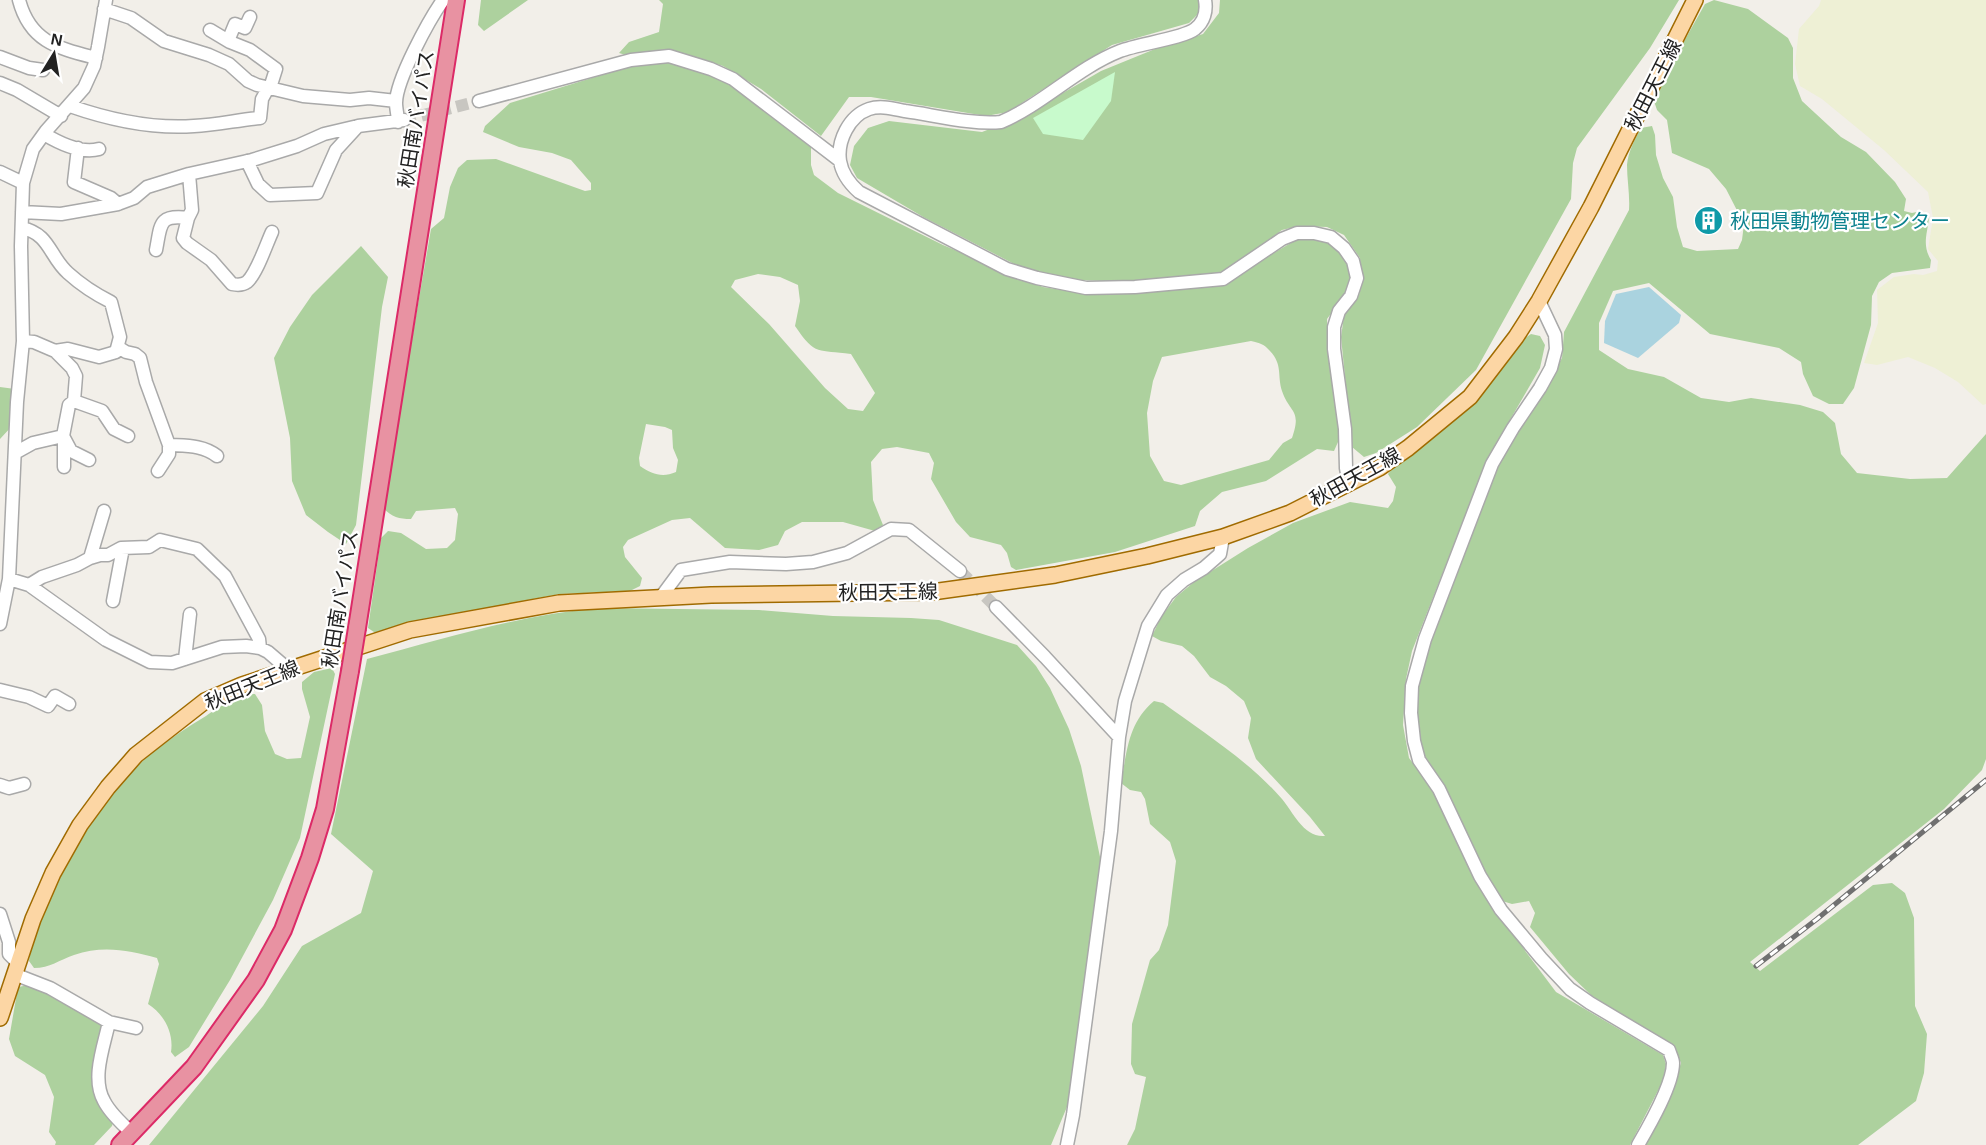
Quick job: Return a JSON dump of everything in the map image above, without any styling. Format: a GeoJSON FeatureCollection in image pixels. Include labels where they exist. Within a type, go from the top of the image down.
{"type":"FeatureCollection","features":[{"type":"Feature","properties":{"kind":"highway","name":"秋田南バイパス"},"geometry":{"type":"LineString","coordinates":[[126,1139],[195,1067],[256,980],[283,930],[310,858],[325,809],[357,628],[456,0]]}},
{"type":"Feature","properties":{"kind":"main road","name":"秋田天王線"},"geometry":{"type":"LineString","coordinates":[[0,1018],[33,919],[53,873],[80,825],[108,787],[136,755],[205,701],[242,685],[410,630],[559,603],[661,597],[932,592],[1055,575],[1223,537],[1290,513],[1379,468],[1408,448],[1470,398],[1516,337],[1539,301],[1591,207],[1695,0]]}},
{"type":"Feature","properties":{"kind":"street"},"geometry":{"type":"LineString","coordinates":[[19,0],[29,25],[44,40],[61,49],[96,58]]}},
{"type":"Feature","properties":{"kind":"street"},"geometry":{"type":"LineString","coordinates":[[22,212],[61,214],[118,204],[134,198],[147,188],[189,174],[247,161],[297,146],[324,134],[358,126],[401,121],[396,101],[407,66],[443,0]]}},
{"type":"Feature","properties":{"kind":"street"},"geometry":{"type":"LineString","coordinates":[[1205,0],[1206,12],[1194,31],[1142,43],[1119,51],[1001,122],[984,122],[884,108],[867,110],[847,127],[839,160],[844,174],[859,192],[991,261],[1037,278],[1086,288],[1135,287],[1223,279],[1282,239],[1297,233],[1314,233],[1331,237],[1344,248],[1353,261],[1357,278],[1351,296],[1339,311],[1334,327],[1334,349],[1345,429],[1348,484]]}},
{"type":"Feature","properties":{"kind":"street"},"geometry":{"type":"LineString","coordinates":[[0,624],[1,608],[9,579],[6,519],[15,453],[23,341],[23,183],[33,149],[84,88],[96,58],[105,4],[164,40],[229,64],[256,85],[303,96],[396,101]]}},
{"type":"Feature","properties":{"kind":"street"},"geometry":{"type":"LineString","coordinates":[[228,41],[235,24],[245,28],[250,18]]}},
{"type":"Feature","properties":{"kind":"street"},"geometry":{"type":"LineString","coordinates":[[70,106],[96,115],[140,125],[164,127],[195,126],[260,117],[262,99],[276,69],[250,50],[210,30]]}},
{"type":"Feature","properties":{"kind":"street"},"geometry":{"type":"LineString","coordinates":[[479,101],[631,60],[669,56],[734,79],[839,160]]}},
{"type":"Feature","properties":{"kind":"street"},"geometry":{"type":"LineString","coordinates":[[0,57],[29,68],[43,70]]}},
{"type":"Feature","properties":{"kind":"street"},"geometry":{"type":"LineString","coordinates":[[0,83],[17,90],[61,116]]}},
{"type":"Feature","properties":{"kind":"street"},"geometry":{"type":"LineString","coordinates":[[247,161],[258,184],[270,195],[317,193],[336,150],[358,126]]}},
{"type":"Feature","properties":{"kind":"street"},"geometry":{"type":"LineString","coordinates":[[44,134],[78,148],[90,151],[99,149]]}},
{"type":"Feature","properties":{"kind":"street"},"geometry":{"type":"LineString","coordinates":[[78,148],[74,182],[111,198],[118,204]]}},
{"type":"Feature","properties":{"kind":"street"},"geometry":{"type":"LineString","coordinates":[[0,172],[23,183]]}},
{"type":"Feature","properties":{"kind":"street"},"geometry":{"type":"LineString","coordinates":[[189,174],[192,210],[183,238],[211,260],[232,284],[239,285],[247,282],[272,232]]}},
{"type":"Feature","properties":{"kind":"street"},"geometry":{"type":"LineString","coordinates":[[156,250],[161,223],[166,218],[174,216],[188,218]]}},
{"type":"Feature","properties":{"kind":"street"},"geometry":{"type":"LineString","coordinates":[[22,228],[34,231],[40,236],[65,271],[111,302],[119,329],[120,337],[116,352],[99,357],[68,349],[55,351]]}},
{"type":"Feature","properties":{"kind":"street"},"geometry":{"type":"LineString","coordinates":[[1539,301],[1555,335],[1556,349],[1551,368],[1492,464],[1425,639],[1412,686],[1410,713],[1419,760],[1439,789],[1480,876],[1501,910],[1570,989],[1669,1050],[1673,1062],[1671,1074],[1660,1105],[1638,1145]]}},
{"type":"Feature","properties":{"kind":"street"},"geometry":{"type":"LineString","coordinates":[[23,341],[34,342],[55,351],[72,368],[76,376],[74,401],[69,405],[63,437],[64,467]]}},
{"type":"Feature","properties":{"kind":"street"},"geometry":{"type":"LineString","coordinates":[[118,347],[140,358],[146,382],[169,445],[169,454],[158,471]]}},
{"type":"Feature","properties":{"kind":"street"},"geometry":{"type":"LineString","coordinates":[[74,401],[102,411],[114,429],[128,436]]}},
{"type":"Feature","properties":{"kind":"street"},"geometry":{"type":"LineString","coordinates":[[15,453],[33,443],[63,437]]}},
{"type":"Feature","properties":{"kind":"street"},"geometry":{"type":"LineString","coordinates":[[63,437],[71,451],[89,460]]}},
{"type":"Feature","properties":{"kind":"street"},"geometry":{"type":"LineString","coordinates":[[169,445],[194,446],[209,450],[217,456]]}},
{"type":"Feature","properties":{"kind":"street"},"geometry":{"type":"LineString","coordinates":[[90,558],[104,511]]}},
{"type":"Feature","properties":{"kind":"street"},"geometry":{"type":"LineString","coordinates":[[661,597],[681,570],[730,562],[786,564],[813,562],[847,553],[891,529],[909,530],[960,571]]}},
{"type":"Feature","properties":{"kind":"street"},"geometry":{"type":"LineString","coordinates":[[1067,1145],[1111,831],[1119,737],[1125,702],[1148,626],[1167,595],[1220,554],[1223,537]]}},
{"type":"Feature","properties":{"kind":"street"},"geometry":{"type":"LineString","coordinates":[[29,585],[42,577],[90,558],[108,555],[123,548],[150,547],[160,540],[197,549],[225,576],[259,639],[260,648]]}},
{"type":"Feature","properties":{"kind":"street"},"geometry":{"type":"LineString","coordinates":[[113,601],[123,548]]}},
{"type":"Feature","properties":{"kind":"street"},"geometry":{"type":"LineString","coordinates":[[9,579],[29,585],[106,640],[150,662],[172,663],[222,647],[246,646],[268,652],[289,669]]}},
{"type":"Feature","properties":{"kind":"street"},"geometry":{"type":"LineString","coordinates":[[996,607],[1119,737]]}},
{"type":"Feature","properties":{"kind":"street"},"geometry":{"type":"LineString","coordinates":[[185,659],[189,614]]}},
{"type":"Feature","properties":{"kind":"street"},"geometry":{"type":"LineString","coordinates":[[0,690],[29,697],[48,706],[55,696],[69,704]]}},
{"type":"Feature","properties":{"kind":"street"},"geometry":{"type":"LineString","coordinates":[[0,784],[9,788],[24,784]]}},
{"type":"Feature","properties":{"kind":"street"},"geometry":{"type":"LineString","coordinates":[[0,914],[9,942],[9,954],[16,968],[109,1022],[136,1028]]}},
{"type":"Feature","properties":{"kind":"street"},"geometry":{"type":"LineString","coordinates":[[109,1022],[99,1071],[99,1088],[104,1102],[126,1139]]}},
{"type":"Feature","properties":{"kind":"green space"},"geometry":{"type":"Polygon","coordinates":[[[481,0],[528,0],[484,31],[478,25],[481,0]]]}},
{"type":"Feature","properties":{"kind":"green space"},"geometry":{"type":"Polygon","coordinates":[[[659,0],[1201,0],[1200,12],[1189,23],[1112,45],[1008,112],[986,116],[871,97],[849,97],[821,136],[761,89],[723,66],[678,52],[629,56],[619,53],[629,42],[659,32],[663,4],[659,0]]]}},
{"type":"Feature","properties":{"kind":"green space"},"geometry":{"type":"Polygon","coordinates":[[[1220,0],[1679,0],[1650,48],[1577,148],[1573,163],[1571,199],[1476,370],[1417,427],[1376,453],[1364,457],[1352,447],[1341,337],[1344,316],[1359,295],[1360,258],[1344,235],[1327,227],[1299,226],[1282,230],[1231,268],[1212,275],[1132,282],[1078,280],[1024,269],[925,218],[857,178],[850,165],[854,146],[868,128],[889,121],[982,132],[1023,116],[1101,71],[1155,49],[1203,34],[1219,13],[1220,0]]]}},
{"type":"Feature","properties":{"kind":"green space"},"geometry":{"type":"Polygon","coordinates":[[[1714,0],[1748,9],[1788,38],[1793,48],[1793,78],[1802,101],[1841,137],[1866,152],[1895,182],[1906,199],[1904,211],[1912,213],[1921,211],[1929,218],[1926,245],[1931,260],[1930,268],[1892,273],[1879,282],[1872,296],[1871,325],[1854,388],[1843,404],[1829,404],[1813,396],[1803,374],[1801,362],[1779,348],[1710,334],[1649,283],[1613,291],[1599,323],[1599,350],[1628,369],[1664,377],[1701,398],[1729,402],[1751,398],[1800,405],[1823,412],[1835,423],[1841,454],[1857,473],[1910,479],[1947,478],[1986,434],[1986,759],[1982,770],[1944,809],[1750,962],[1760,971],[1873,885],[1892,883],[1905,893],[1914,918],[1915,1006],[1927,1034],[1924,1073],[1916,1101],[1858,1145],[1642,1145],[1670,1095],[1681,1063],[1674,1046],[1633,1023],[1591,995],[1569,974],[1530,927],[1535,913],[1529,901],[1512,904],[1499,900],[1444,785],[1423,753],[1417,731],[1416,697],[1439,612],[1500,460],[1562,358],[1564,332],[1629,210],[1628,160],[1641,128],[1652,126],[1656,155],[1663,178],[1673,197],[1677,227],[1683,247],[1697,251],[1738,249],[1742,240],[1744,224],[1726,189],[1709,169],[1672,153],[1667,120],[1657,110],[1654,101],[1705,4],[1714,0]]]}},
{"type":"Feature","properties":{"kind":"green space"},"geometry":{"type":"Polygon","coordinates":[[[1821,0],[1986,0],[1986,404],[1983,405],[1958,382],[1935,368],[1908,357],[1877,365],[1864,363],[1878,323],[1877,290],[1894,277],[1923,275],[1937,271],[1938,261],[1928,249],[1933,218],[1928,192],[1884,150],[1822,99],[1800,86],[1795,64],[1799,29],[1819,6],[1821,0]]]}},
{"type":"Feature","properties":{"kind":"green space"},"geometry":{"type":"Polygon","coordinates":[[[644,62],[673,62],[715,77],[744,91],[811,145],[811,165],[814,175],[838,193],[943,245],[1043,287],[1088,294],[1210,287],[1235,279],[1296,240],[1309,238],[1326,242],[1344,255],[1352,280],[1347,292],[1327,319],[1328,352],[1338,390],[1338,442],[1334,451],[1317,449],[1266,481],[1222,492],[1200,511],[1195,526],[1115,552],[1016,570],[1011,567],[1007,553],[1001,545],[970,537],[956,522],[931,479],[934,463],[929,453],[897,447],[882,449],[871,462],[873,500],[883,525],[875,531],[843,522],[802,522],[785,531],[778,545],[759,550],[725,548],[690,518],[672,520],[628,540],[623,547],[625,557],[642,578],[640,586],[630,591],[560,594],[449,615],[377,634],[368,628],[381,538],[388,531],[401,533],[426,549],[447,548],[455,540],[458,514],[455,508],[416,511],[411,519],[403,519],[389,514],[383,508],[431,229],[444,218],[450,187],[458,168],[467,160],[496,159],[585,191],[591,190],[591,183],[571,160],[552,153],[519,147],[483,132],[485,126],[510,103],[644,62]],[[758,274],[735,280],[731,287],[769,324],[825,388],[848,409],[863,411],[875,393],[851,354],[818,350],[808,343],[795,326],[800,301],[798,285],[780,277],[758,274]],[[1251,341],[1162,357],[1153,381],[1147,413],[1150,456],[1164,481],[1181,485],[1269,460],[1283,443],[1292,438],[1296,422],[1294,412],[1282,391],[1277,361],[1264,345],[1251,341]],[[646,424],[639,458],[640,466],[653,473],[666,475],[676,472],[678,460],[673,448],[672,430],[646,424]]]}},
{"type":"Feature","properties":{"kind":"green space"},"geometry":{"type":"Polygon","coordinates":[[[1115,72],[1111,101],[1083,140],[1043,134],[1033,118],[1115,72]]]}},
{"type":"Feature","properties":{"kind":"green space"},"geometry":{"type":"Polygon","coordinates":[[[361,246],[388,277],[382,307],[356,525],[346,544],[306,515],[292,481],[290,438],[274,358],[290,327],[312,295],[361,246]]]}},
{"type":"Feature","properties":{"kind":"green space"},"geometry":{"type":"Polygon","coordinates":[[[1531,334],[1540,336],[1545,345],[1540,368],[1488,458],[1412,651],[1406,679],[1403,725],[1409,758],[1430,785],[1474,876],[1526,952],[1556,992],[1663,1055],[1666,1064],[1663,1081],[1630,1145],[1127,1145],[1135,1129],[1146,1077],[1135,1074],[1131,1064],[1132,1024],[1150,960],[1159,950],[1168,925],[1176,861],[1170,842],[1150,824],[1145,799],[1141,792],[1130,790],[1121,783],[1130,738],[1139,719],[1154,701],[1163,703],[1256,772],[1282,799],[1305,829],[1318,836],[1325,836],[1256,759],[1248,738],[1251,718],[1244,701],[1226,686],[1210,677],[1194,656],[1182,646],[1161,641],[1152,636],[1161,617],[1176,597],[1194,582],[1293,523],[1350,502],[1388,508],[1393,501],[1396,487],[1388,474],[1464,411],[1504,365],[1522,340],[1531,334]]]}},
{"type":"Feature","properties":{"kind":"green space"},"geometry":{"type":"Polygon","coordinates":[[[0,387],[15,389],[12,426],[0,439],[0,387]]]}},
{"type":"Feature","properties":{"kind":"green space"},"geometry":{"type":"Polygon","coordinates":[[[599,608],[759,610],[833,616],[939,620],[1017,645],[1036,666],[1050,688],[1069,729],[1081,766],[1104,876],[1108,907],[1088,1043],[1072,1095],[1051,1145],[149,1145],[263,1006],[302,946],[361,913],[373,871],[331,834],[367,659],[510,622],[599,608]]]}},
{"type":"Feature","properties":{"kind":"green space"},"geometry":{"type":"Polygon","coordinates":[[[332,668],[335,674],[300,838],[273,900],[230,980],[189,1047],[175,1057],[171,1052],[171,1038],[167,1025],[159,1013],[148,1004],[159,964],[157,958],[105,949],[84,952],[45,967],[34,968],[29,961],[34,930],[46,899],[85,830],[135,768],[185,729],[229,701],[249,694],[255,694],[262,705],[265,731],[275,754],[287,759],[301,758],[310,717],[302,682],[314,672],[332,668]]]}},
{"type":"Feature","properties":{"kind":"green space"},"geometry":{"type":"Polygon","coordinates":[[[29,985],[100,1020],[104,1028],[93,1091],[100,1106],[113,1122],[94,1145],[55,1145],[56,1142],[49,1132],[54,1097],[45,1075],[15,1056],[9,1039],[18,987],[29,985]]]}},
{"type":"Feature","properties":{"kind":"water"},"geometry":{"type":"Polygon","coordinates":[[[1649,287],[1681,315],[1679,323],[1638,358],[1604,343],[1605,321],[1616,294],[1649,287]]]}},
{"type":"Feature","properties":{"kind":"tunnel"},"geometry":{"type":"LineString","coordinates":[[404,120],[479,101]]}},
{"type":"Feature","properties":{"kind":"tunnel"},"geometry":{"type":"LineString","coordinates":[[960,571],[996,607]]}},
{"type":"Feature","properties":{"kind":"railway"},"geometry":{"type":"LineString","coordinates":[[1756,966],[1817,919],[1986,780]]}},
{"type":"Feature","properties":{"kind":"place","name":"秋田県動物管理センター"},"geometry":{"type":"Point","coordinates":[1709,221]}}]}
